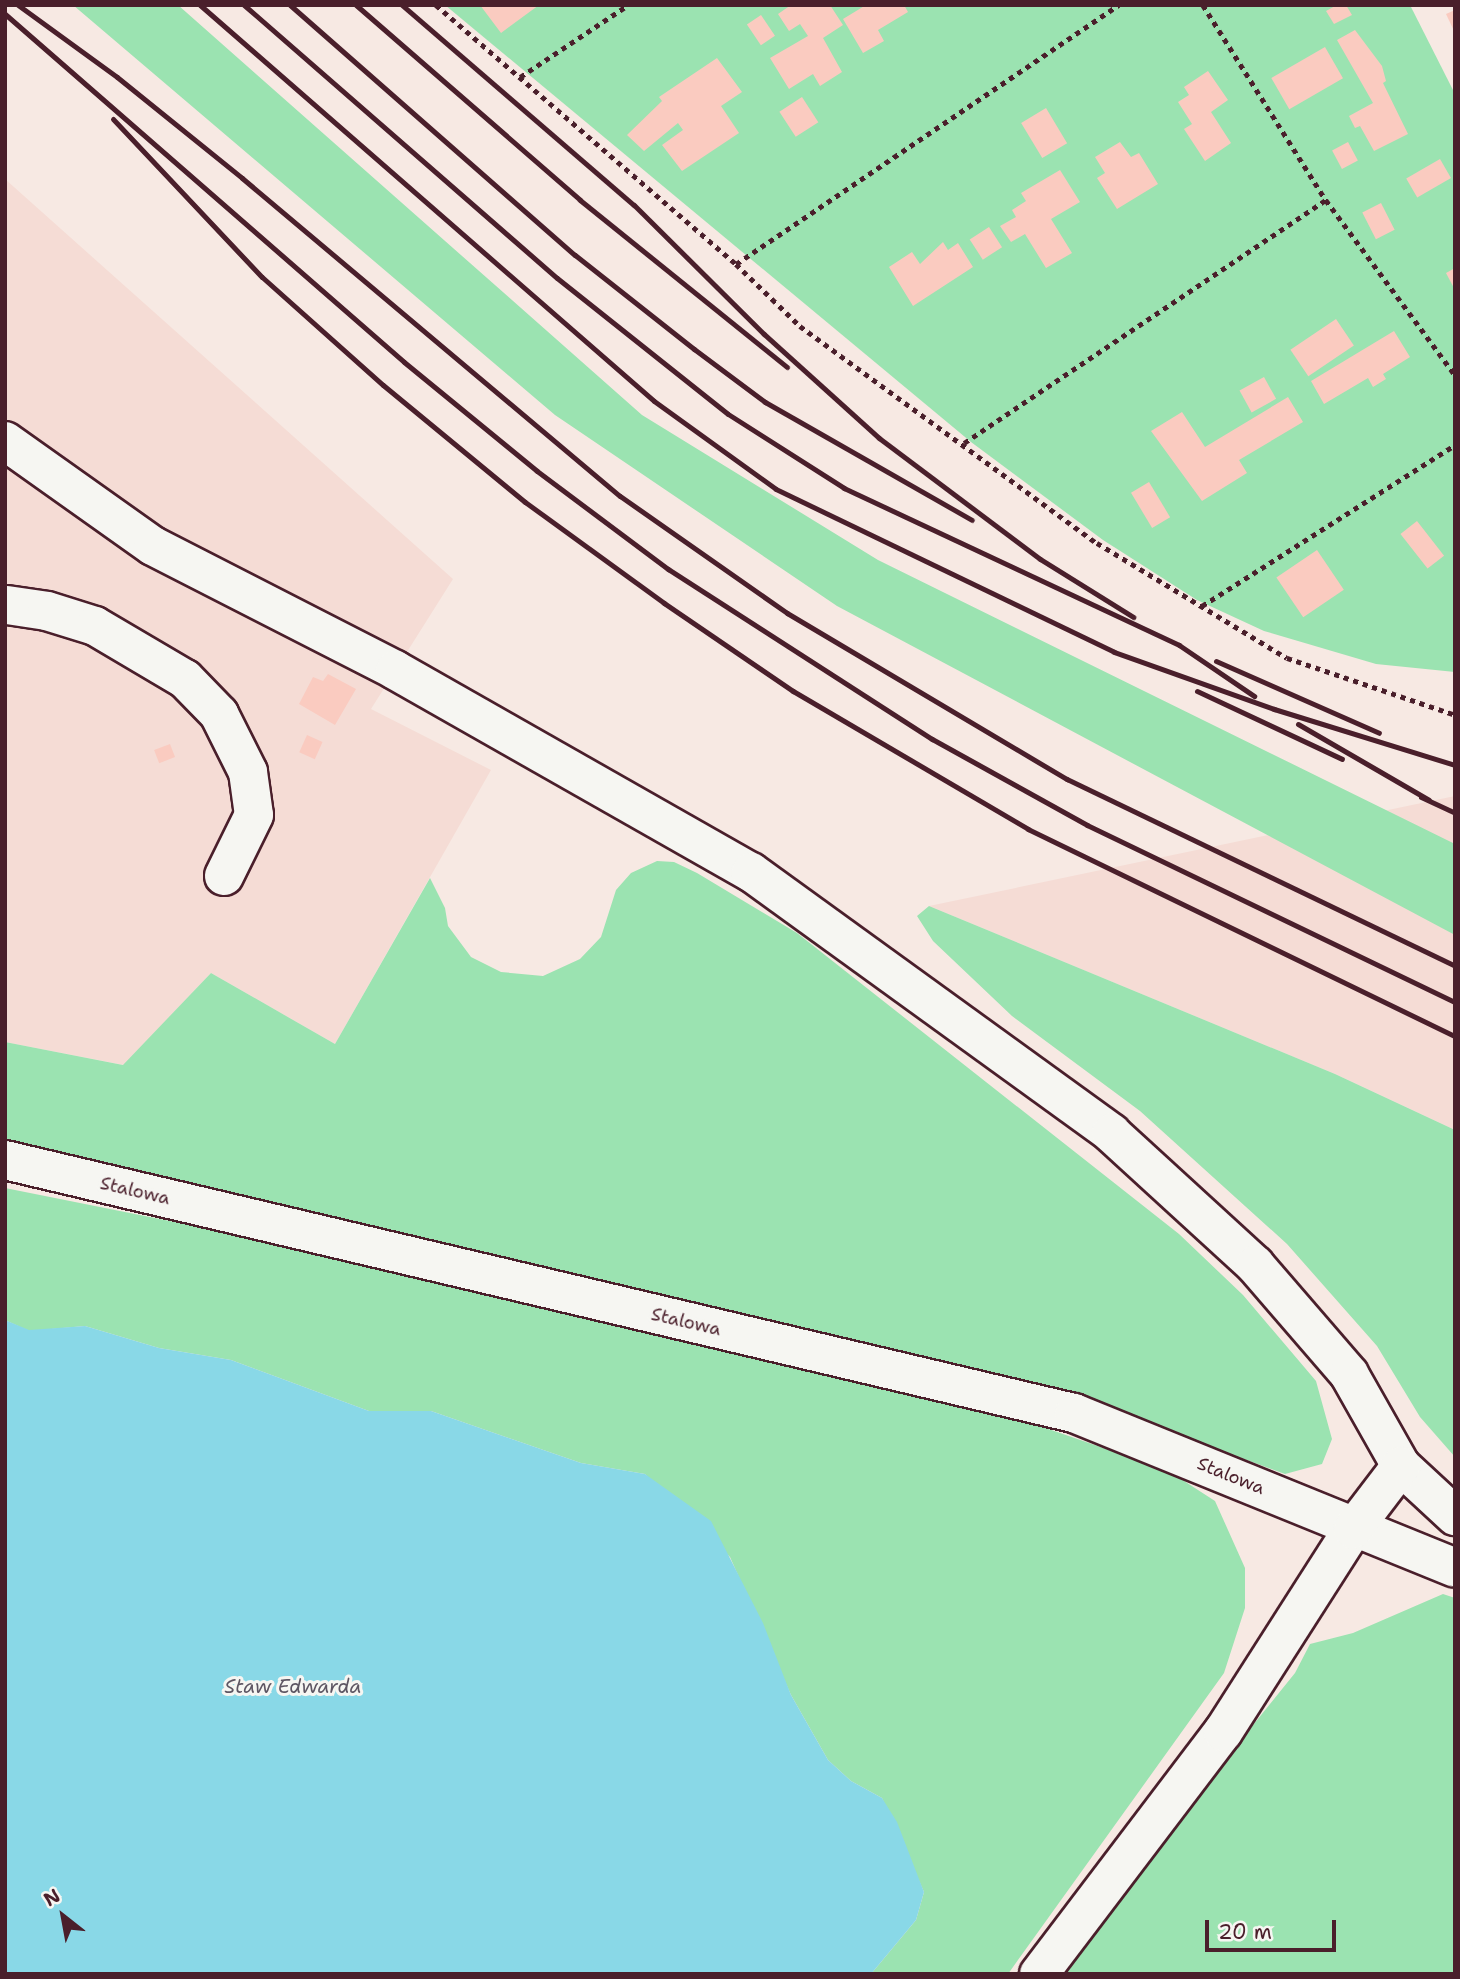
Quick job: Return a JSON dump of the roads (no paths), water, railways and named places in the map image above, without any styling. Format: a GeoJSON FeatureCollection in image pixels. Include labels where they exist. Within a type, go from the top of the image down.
{"type":"FeatureCollection","features":[{"type":"Feature","properties":{"kind":"street"},"geometry":{"type":"LineString","coordinates":[[5,441],[153,546],[395,670],[751,872],[1111,1133],[1255,1265],[1349,1374],[1401,1466],[1455,1516]]}},
{"type":"Feature","properties":{"kind":"street"},"geometry":{"type":"LineString","coordinates":[[6,603],[47,611],[95,626],[185,679],[219,714],[248,772],[254,815],[224,876]]}},
{"type":"Feature","properties":{"kind":"street","name":"Stalowa"},"geometry":{"type":"LineString","coordinates":[[5,1160],[1074,1413],[1261,1488],[1353,1529],[1455,1568]]}},
{"type":"Feature","properties":{"kind":"street"},"geometry":{"type":"LineString","coordinates":[[1039,1974],[1223,1732],[1353,1529],[1401,1466]]}},
{"type":"Feature","properties":{"kind":"water","name":"Staw Edwarda"},"geometry":{"type":"Polygon","coordinates":[[[5,1320],[29,1330],[85,1326],[159,1348],[231,1360],[369,1411],[431,1411],[581,1463],[645,1474],[711,1521],[763,1623],[791,1695],[828,1760],[851,1781],[882,1798],[897,1822],[924,1892],[916,1920],[871,1974],[5,1974],[5,1320]]]}},
{"type":"Feature","properties":{"kind":"railway"},"geometry":{"type":"LineString","coordinates":[[18,5],[117,77],[242,178],[620,496],[787,613],[1067,779],[1455,966]]}},
{"type":"Feature","properties":{"kind":"railway"},"geometry":{"type":"LineString","coordinates":[[200,5],[654,401],[776,489],[1114,652],[1274,709],[1455,765]]}},
{"type":"Feature","properties":{"kind":"railway"},"geometry":{"type":"LineString","coordinates":[[244,5],[557,278],[728,414],[844,488],[1179,645],[1254,696]]}},
{"type":"Feature","properties":{"kind":"railway"},"geometry":{"type":"LineString","coordinates":[[290,5],[575,255],[694,349],[765,402],[972,520]]}},
{"type":"Feature","properties":{"kind":"railway"},"geometry":{"type":"LineString","coordinates":[[356,5],[580,200],[787,367]]}},
{"type":"Feature","properties":{"kind":"railway"},"geometry":{"type":"LineString","coordinates":[[402,5],[634,205],[764,334],[879,438],[1040,559],[1133,617]]}},
{"type":"Feature","properties":{"kind":"railway"},"geometry":{"type":"LineString","coordinates":[[5,14],[404,362],[537,471],[668,569],[932,739],[1087,825],[1455,1002]]}},
{"type":"Feature","properties":{"kind":"railway"},"geometry":{"type":"LineString","coordinates":[[113,119],[262,277],[383,385],[525,502],[664,603],[793,691],[1028,829],[1455,1036]]}},
{"type":"Feature","properties":{"kind":"railway"},"geometry":{"type":"LineString","coordinates":[[1216,661],[1379,733]]}},
{"type":"Feature","properties":{"kind":"railway"},"geometry":{"type":"LineString","coordinates":[[1197,691],[1342,759]]}},
{"type":"Feature","properties":{"kind":"railway"},"geometry":{"type":"LineString","coordinates":[[1298,724],[1429,800]]}},
{"type":"Feature","properties":{"kind":"railway"},"geometry":{"type":"LineString","coordinates":[[1421,797],[1455,813]]}}]}
